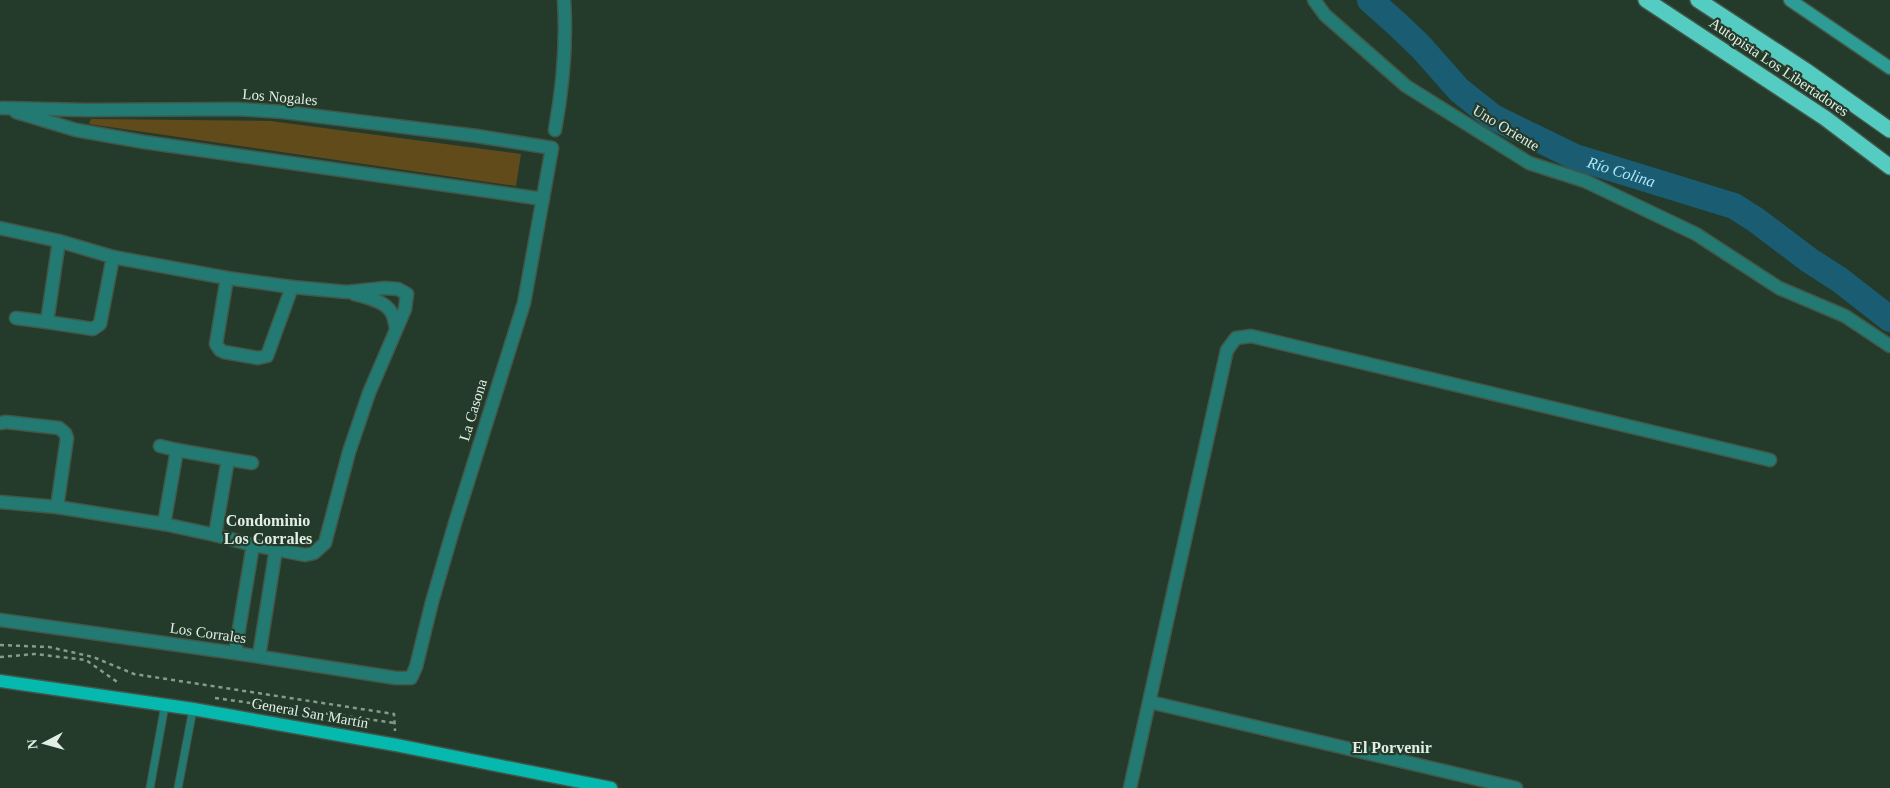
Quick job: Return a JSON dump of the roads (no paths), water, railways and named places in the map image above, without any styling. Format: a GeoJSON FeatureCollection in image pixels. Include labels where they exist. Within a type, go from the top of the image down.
{"type":"FeatureCollection","features":[{"type":"Feature","properties":{"kind":"highway","name":"Autopista Los Libertadores"},"geometry":{"type":"LineString","coordinates":[[1646,0],[1825,118],[1890,167]]}},
{"type":"Feature","properties":{"kind":"highway","name":"Autopista Los Libertadores"},"geometry":{"type":"LineString","coordinates":[[1698,0],[1805,70],[1890,130]]}},
{"type":"Feature","properties":{"kind":"main road","name":"General San Martín"},"geometry":{"type":"LineString","coordinates":[[0,682],[193,709],[396,745],[611,788]]}},
{"type":"Feature","properties":{"kind":"street"},"geometry":{"type":"LineString","coordinates":[[555,130],[563,86],[565,61],[564,0]]}},
{"type":"Feature","properties":{"kind":"street","name":"Uno Oriente"},"geometry":{"type":"LineString","coordinates":[[1314,0],[1325,15],[1406,86],[1529,163],[1585,181],[1696,234],[1779,288],[1845,316],[1890,346]]}},
{"type":"Feature","properties":{"kind":"street"},"geometry":{"type":"LineString","coordinates":[[1790,0],[1890,68]]}},
{"type":"Feature","properties":{"kind":"street","name":"Los Nogales"},"geometry":{"type":"LineString","coordinates":[[1,107],[86,110],[202,108],[256,110],[477,136],[552,148]]}},
{"type":"Feature","properties":{"kind":"street","name":"Los Nogales"},"geometry":{"type":"LineString","coordinates":[[1,107],[38,120],[76,130],[144,142],[543,199]]}},
{"type":"Feature","properties":{"kind":"street","name":"La Casona"},"geometry":{"type":"LineString","coordinates":[[411,678],[416,667],[454,523],[524,303],[552,148]]}},
{"type":"Feature","properties":{"kind":"street"},"geometry":{"type":"LineString","coordinates":[[0,228],[59,241],[113,257],[227,278],[347,292],[384,305],[391,312],[396,328]]}},
{"type":"Feature","properties":{"kind":"street"},"geometry":{"type":"LineString","coordinates":[[47,322],[59,241]]}},
{"type":"Feature","properties":{"kind":"street"},"geometry":{"type":"LineString","coordinates":[[16,318],[93,329],[100,324],[113,257]]}},
{"type":"Feature","properties":{"kind":"street"},"geometry":{"type":"LineString","coordinates":[[227,278],[216,344],[224,352],[258,358],[268,356],[292,287]]}},
{"type":"Feature","properties":{"kind":"street"},"geometry":{"type":"LineString","coordinates":[[0,502],[56,506],[215,534],[276,550],[305,555],[314,553],[325,543],[349,452],[369,393],[405,309],[407,294],[398,289],[385,288],[347,292]]}},
{"type":"Feature","properties":{"kind":"street"},"geometry":{"type":"LineString","coordinates":[[1130,788],[1227,350],[1232,342],[1240,336],[1250,336],[1770,460]]}},
{"type":"Feature","properties":{"kind":"street"},"geometry":{"type":"LineString","coordinates":[[0,423],[6,422],[59,428],[65,433],[67,438],[56,506]]}},
{"type":"Feature","properties":{"kind":"street"},"geometry":{"type":"LineString","coordinates":[[160,446],[252,463]]}},
{"type":"Feature","properties":{"kind":"street"},"geometry":{"type":"LineString","coordinates":[[164,524],[177,450]]}},
{"type":"Feature","properties":{"kind":"street"},"geometry":{"type":"LineString","coordinates":[[215,534],[228,459]]}},
{"type":"Feature","properties":{"kind":"street"},"geometry":{"type":"LineString","coordinates":[[235,653],[254,545]]}},
{"type":"Feature","properties":{"kind":"street"},"geometry":{"type":"LineString","coordinates":[[259,656],[276,550]]}},
{"type":"Feature","properties":{"kind":"street","name":"Los Corrales"},"geometry":{"type":"LineString","coordinates":[[0,620],[259,656],[396,678],[411,678]]}},
{"type":"Feature","properties":{"kind":"street"},"geometry":{"type":"LineString","coordinates":[[1150,702],[1516,788]]}},
{"type":"Feature","properties":{"kind":"lane"},"geometry":{"type":"LineString","coordinates":[[150,788],[165,705]]}},
{"type":"Feature","properties":{"kind":"lane"},"geometry":{"type":"LineString","coordinates":[[178,788],[193,709]]}},
{"type":"Feature","properties":{"kind":"waterway","name":"Río Colina"},"geometry":{"type":"LineString","coordinates":[[1370,0],[1421,47],[1459,90],[1493,117],[1575,157],[1734,206],[1840,280],[1890,319]]}},
{"type":"Feature","properties":{"kind":"district","name":"Condominio Los Corrales"},"geometry":{"type":"Point","coordinates":[268,529]}},
{"type":"Feature","properties":{"kind":"district","name":"El Porvenir"},"geometry":{"type":"Point","coordinates":[1392,747]}}]}
